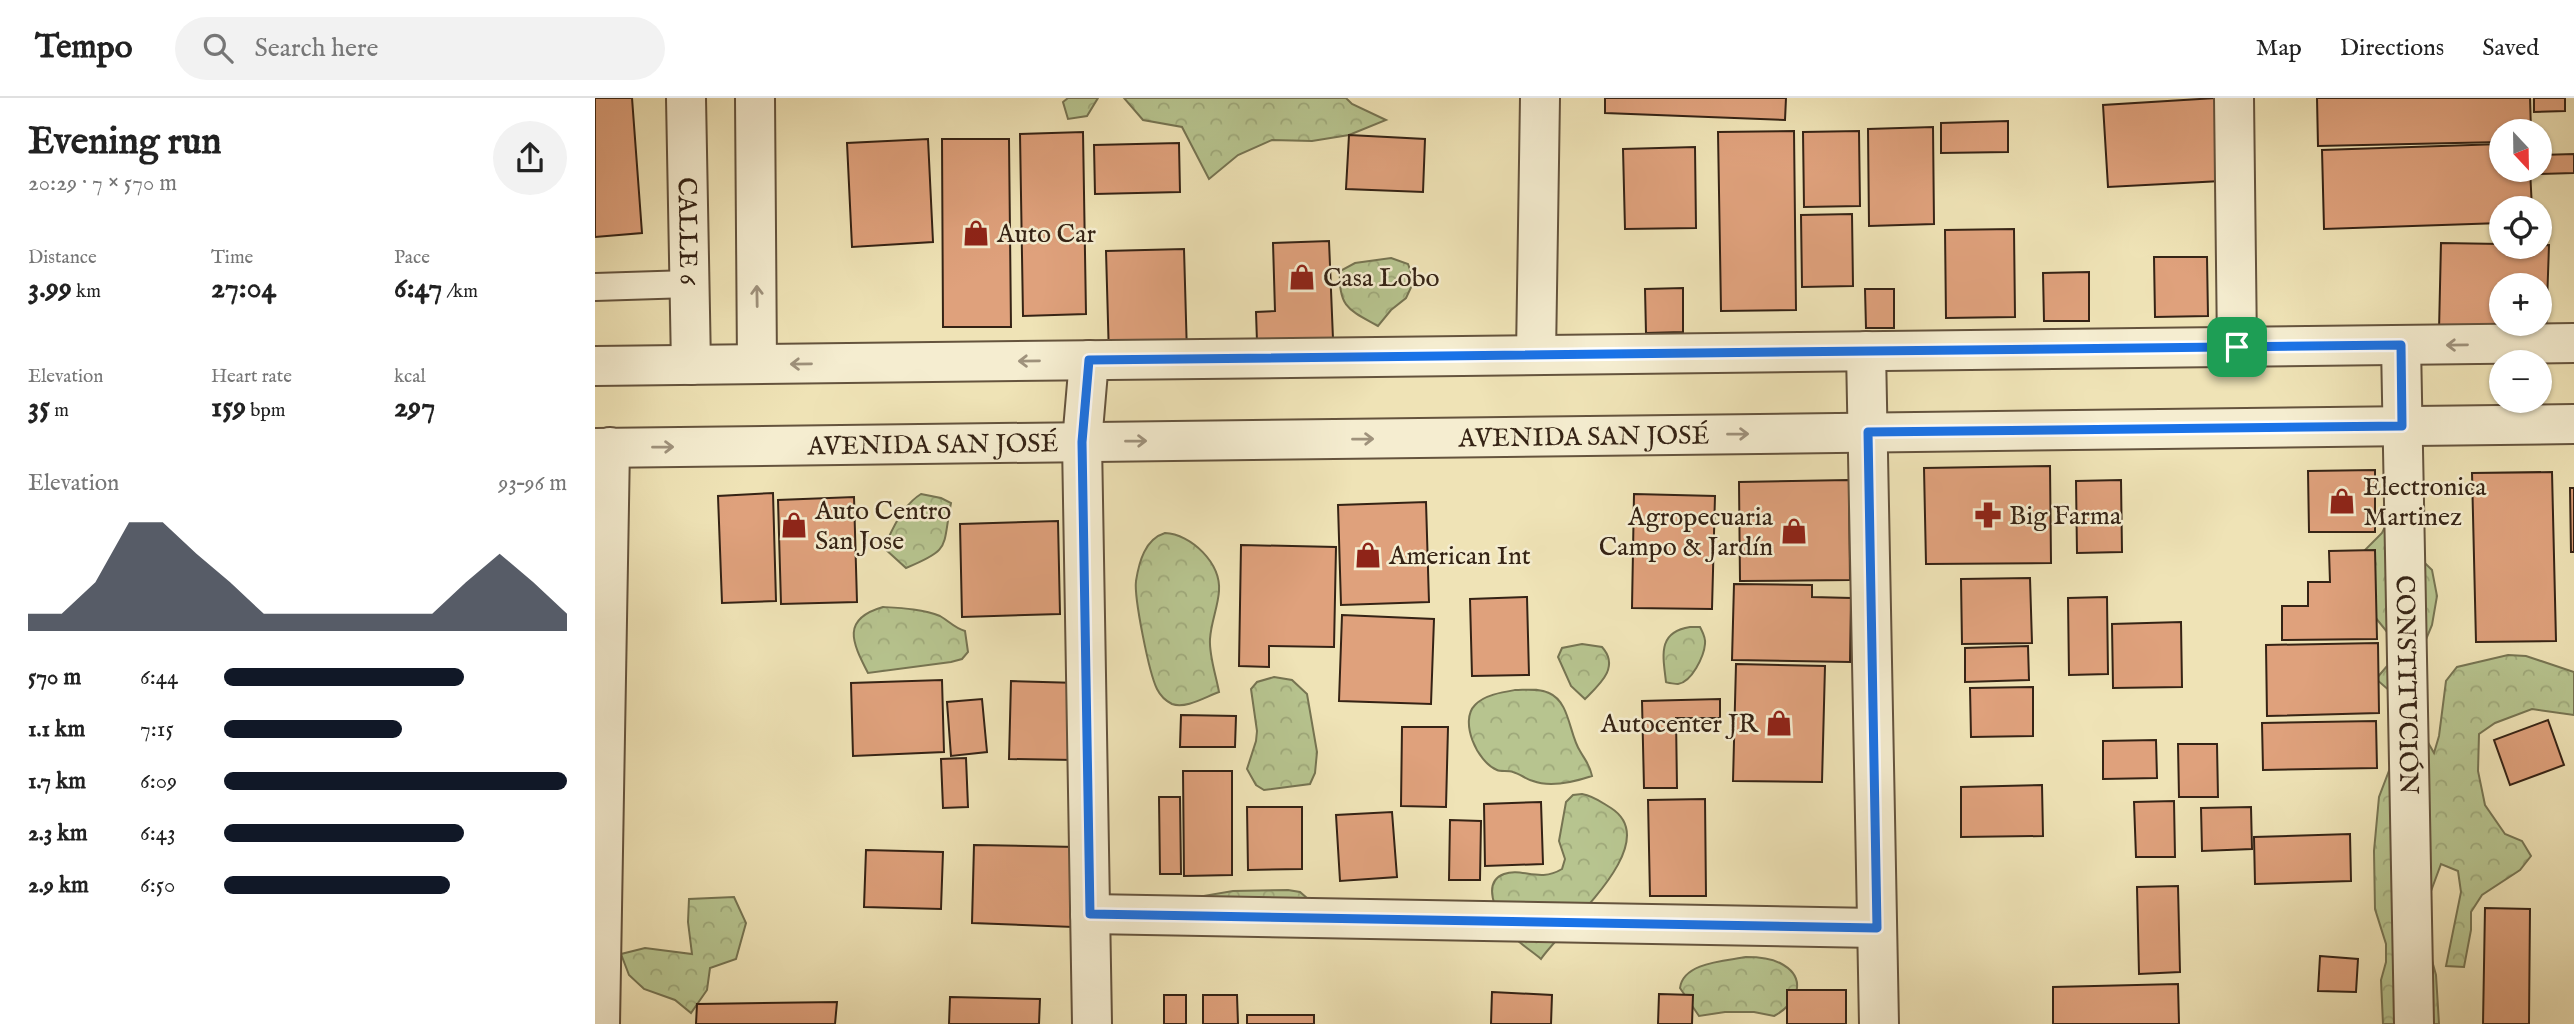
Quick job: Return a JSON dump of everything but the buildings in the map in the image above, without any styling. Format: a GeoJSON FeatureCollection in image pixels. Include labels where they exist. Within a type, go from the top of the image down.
{"type":"FeatureCollection","features":[{"type":"Feature","properties":{"kind":"street","name":"CALLE 6"},"geometry":{"type":"LineString","coordinates":[[686,98],[691,365]]}},
{"type":"Feature","properties":{"kind":"street"},"geometry":{"type":"LineString","coordinates":[[755,98],[757,364]]}},
{"type":"Feature","properties":{"kind":"street"},"geometry":{"type":"LineString","coordinates":[[1535,355],[1540,98]]}},
{"type":"Feature","properties":{"kind":"street"},"geometry":{"type":"LineString","coordinates":[[2234,98],[2237,347]]}},
{"type":"Feature","properties":{"kind":"street"},"geometry":{"type":"LineString","coordinates":[[595,366],[2574,343]]}},
{"type":"Feature","properties":{"kind":"street","name":"CONSTITUCIÓN"},"geometry":{"type":"LineString","coordinates":[[2401,345],[2414,1024]]}},
{"type":"Feature","properties":{"kind":"street"},"geometry":{"type":"LineString","coordinates":[[1866,351],[1879,1024]]}},
{"type":"Feature","properties":{"kind":"street"},"geometry":{"type":"LineString","coordinates":[[1089,360],[1082,442],[1092,1024]]}},
{"type":"Feature","properties":{"kind":"street","name":"AVENIDA SAN JOSÉ"},"geometry":{"type":"LineString","coordinates":[[602,448],[2574,424]]}},
{"type":"Feature","properties":{"kind":"street"},"geometry":{"type":"LineString","coordinates":[[600,1024],[602,448]]}},
{"type":"Feature","properties":{"kind":"street"},"geometry":{"type":"LineString","coordinates":[[1090,914],[1877,928]]}},
{"type":"Feature","properties":{"kind":"lane"},"geometry":{"type":"LineString","coordinates":[[595,287],[689,284]]}},
{"type":"Feature","properties":{"kind":"green space"},"geometry":{"type":"Polygon","coordinates":[[[1068,98],[1098,98],[1087,116],[1068,119],[1063,102],[1068,98]]]}},
{"type":"Feature","properties":{"kind":"green space"},"geometry":{"type":"Polygon","coordinates":[[[1124,98],[1346,98],[1352,104],[1386,120],[1349,135],[1312,141],[1272,140],[1238,155],[1209,179],[1182,127],[1143,120],[1124,98]]]}},
{"type":"Feature","properties":{"kind":"green space"},"geometry":{"type":"Polygon","coordinates":[[[1391,258],[1408,264],[1414,281],[1406,298],[1391,310],[1378,326],[1347,306],[1341,293],[1340,271],[1355,263],[1391,258]]]}},
{"type":"Feature","properties":{"kind":"green space"},"geometry":{"type":"Polygon","coordinates":[[[921,494],[951,503],[945,538],[938,551],[906,568],[884,548],[903,511],[921,494]]]}},
{"type":"Feature","properties":{"kind":"green space"},"geometry":{"type":"Polygon","coordinates":[[[2386,525],[2432,570],[2437,596],[2432,625],[2417,661],[2414,712],[2376,679],[2388,665],[2392,638],[2375,617],[2362,553],[2382,533],[2386,525]]]}},
{"type":"Feature","properties":{"kind":"green space"},"geometry":{"type":"Polygon","coordinates":[[[1165,533],[1185,539],[1203,552],[1215,570],[1218,581],[1219,591],[1210,645],[1219,692],[1183,705],[1170,703],[1157,689],[1146,652],[1137,603],[1136,581],[1141,559],[1152,540],[1165,533]]]}},
{"type":"Feature","properties":{"kind":"green space"},"geometry":{"type":"Polygon","coordinates":[[[883,607],[920,610],[940,616],[965,631],[968,652],[962,659],[951,662],[868,673],[858,651],[854,633],[861,618],[883,607]]]}},
{"type":"Feature","properties":{"kind":"green space"},"geometry":{"type":"Polygon","coordinates":[[[1700,627],[1705,638],[1700,661],[1688,679],[1678,684],[1666,682],[1664,654],[1667,640],[1679,630],[1700,627]]]}},
{"type":"Feature","properties":{"kind":"green space"},"geometry":{"type":"Polygon","coordinates":[[[1582,644],[1602,647],[1609,661],[1606,675],[1585,699],[1571,686],[1558,657],[1562,648],[1582,644]]]}},
{"type":"Feature","properties":{"kind":"green space"},"geometry":{"type":"Polygon","coordinates":[[[2508,655],[2526,656],[2574,672],[2574,715],[2532,709],[2495,723],[2479,734],[2478,771],[2485,805],[2505,834],[2522,841],[2531,856],[2520,870],[2482,895],[2471,912],[2471,930],[2464,967],[2446,966],[2461,892],[2458,871],[2441,864],[2427,902],[2426,939],[2436,975],[2439,1024],[2383,1024],[2381,980],[2386,962],[2386,944],[2375,909],[2374,851],[2379,797],[2392,763],[2426,739],[2434,753],[2439,736],[2446,681],[2457,667],[2508,655]]]}},
{"type":"Feature","properties":{"kind":"green space"},"geometry":{"type":"Polygon","coordinates":[[[1274,677],[1292,680],[1307,694],[1317,752],[1315,773],[1310,784],[1264,790],[1256,785],[1247,769],[1257,731],[1251,689],[1257,682],[1274,677]]]}},
{"type":"Feature","properties":{"kind":"green space"},"geometry":{"type":"Polygon","coordinates":[[[1515,690],[1541,690],[1556,697],[1565,711],[1576,744],[1592,776],[1563,783],[1540,783],[1513,772],[1497,770],[1483,759],[1472,740],[1469,721],[1471,712],[1483,699],[1515,690]]]}},
{"type":"Feature","properties":{"kind":"green space"},"geometry":{"type":"Polygon","coordinates":[[[1582,794],[1611,808],[1625,824],[1626,843],[1618,864],[1604,886],[1541,959],[1515,938],[1504,924],[1492,895],[1493,887],[1496,879],[1511,872],[1546,875],[1562,869],[1565,859],[1559,841],[1566,802],[1573,795],[1582,794]]]}},
{"type":"Feature","properties":{"kind":"green space"},"geometry":{"type":"Polygon","coordinates":[[[1233,891],[1300,892],[1308,899],[1202,905],[1203,896],[1233,891]]]}},
{"type":"Feature","properties":{"kind":"green space"},"geometry":{"type":"Polygon","coordinates":[[[734,897],[746,923],[736,959],[710,968],[707,990],[691,1013],[675,1000],[644,989],[629,975],[621,954],[645,948],[692,954],[688,922],[689,899],[734,897]]]}},
{"type":"Feature","properties":{"kind":"green space"},"geometry":{"type":"Polygon","coordinates":[[[1746,957],[1772,960],[1789,969],[1797,983],[1794,998],[1789,1005],[1774,1016],[1754,1012],[1725,1012],[1699,1016],[1680,988],[1683,979],[1707,964],[1746,957]]]}},
{"type":"Feature","properties":{"kind":"place","name":"Auto Car"},"geometry":{"type":"Point","coordinates":[976,233]}},
{"type":"Feature","properties":{"kind":"place","name":"Casa Lobo"},"geometry":{"type":"Point","coordinates":[1302,277]}},
{"type":"Feature","properties":{"kind":"place","name":"Electronica Martinez"},"geometry":{"type":"Point","coordinates":[2342,501]}},
{"type":"Feature","properties":{"kind":"place","name":"Big Farma"},"geometry":{"type":"Point","coordinates":[1988,515]}},
{"type":"Feature","properties":{"kind":"place","name":"Auto Centro San Jose"},"geometry":{"type":"Point","coordinates":[794,525]}},
{"type":"Feature","properties":{"kind":"place","name":"Agropecuaria Campo & Jardín"},"geometry":{"type":"Point","coordinates":[1794,531]}},
{"type":"Feature","properties":{"kind":"place","name":"American Int"},"geometry":{"type":"Point","coordinates":[1368,555]}},
{"type":"Feature","properties":{"kind":"place","name":"Autocenter JR"},"geometry":{"type":"Point","coordinates":[1779,723]}},
{"type":"Feature","properties":{"kind":"route"},"geometry":{"type":"LineString","coordinates":[[2401,345],[2402,426],[1868,432],[1877,928],[1090,914],[1082,442],[1089,360],[2237,347],[2401,345]]}}]}
